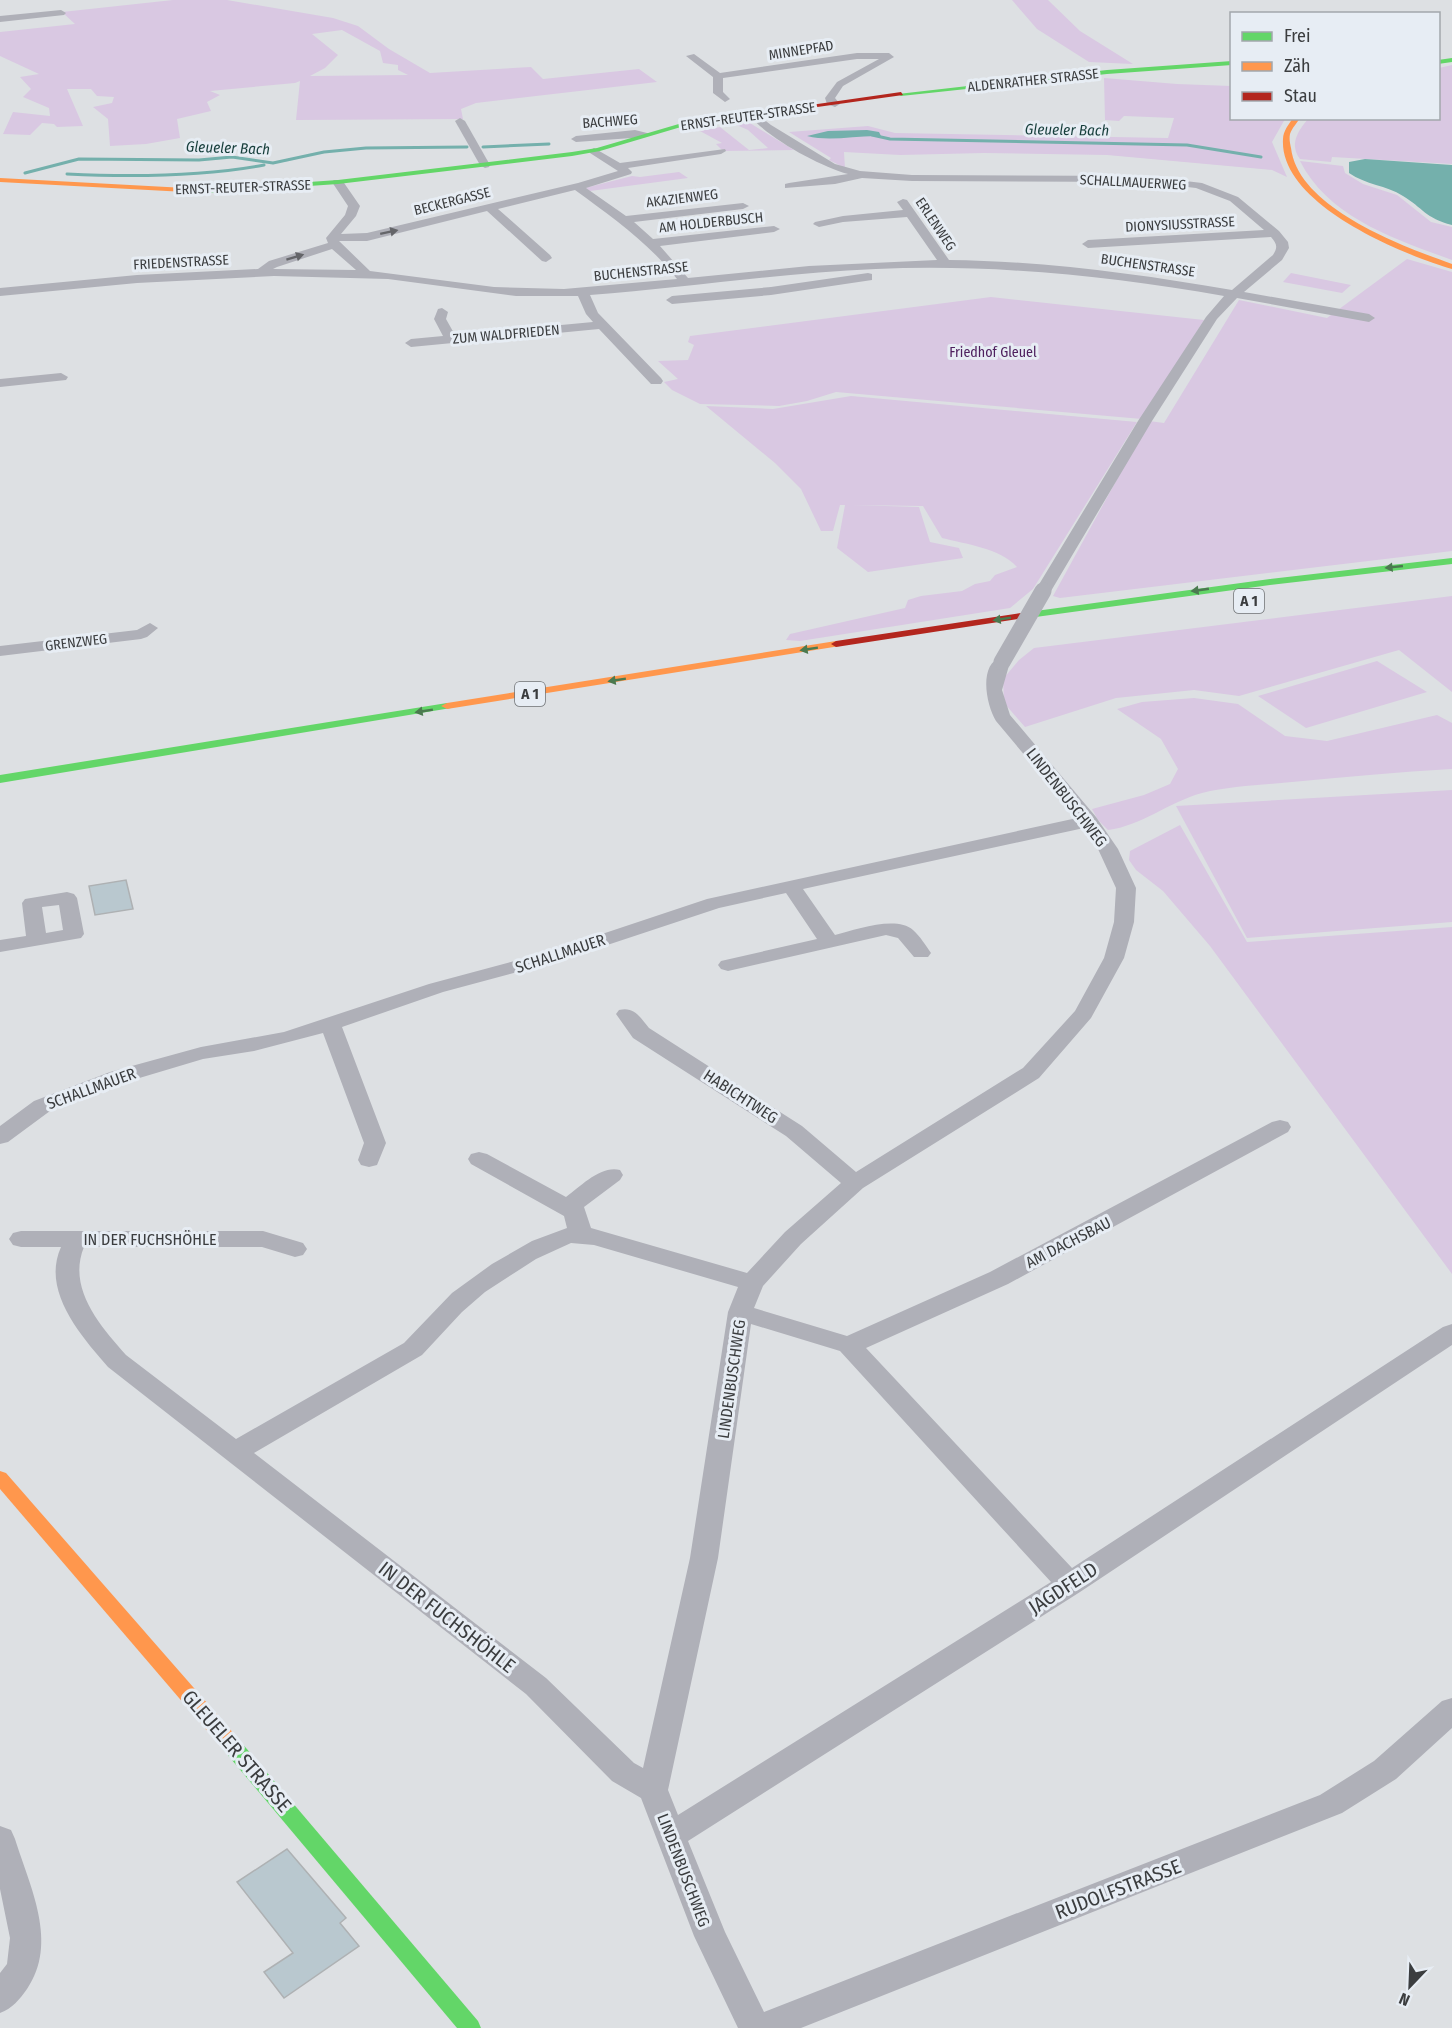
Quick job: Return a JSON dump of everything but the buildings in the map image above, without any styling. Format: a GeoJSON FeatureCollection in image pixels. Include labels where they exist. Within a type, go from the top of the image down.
{"type":"FeatureCollection","features":[{"type":"Feature","properties":{"kind":"main road","name":"ALDENRATHER STRASSE"},"geometry":{"type":"LineString","coordinates":[[835,104],[1146,67],[1230,63]]}},
{"type":"Feature","properties":{"kind":"main road","name":"ERNST-REUTER-STRASSE"},"geometry":{"type":"LineString","coordinates":[[0,180],[207,191],[338,182],[594,151],[646,134],[696,122],[835,104]]}},
{"type":"Feature","properties":{"kind":"main road"},"geometry":{"type":"LineString","coordinates":[[1296,120],[1286,140],[1287,152],[1292,167],[1313,194],[1329,208],[1371,233],[1452,267]]}},
{"type":"Feature","properties":{"kind":"main road","name":"A 1"},"geometry":{"type":"LineString","coordinates":[[0,779],[1060,610],[1253,583],[1452,561]]}},
{"type":"Feature","properties":{"kind":"main road"},"geometry":{"type":"LineString","coordinates":[[1000,637],[1035,631]]}},
{"type":"Feature","properties":{"kind":"main road","name":"GLEUELER STRASSE"},"geometry":{"type":"LineString","coordinates":[[0,1477],[307,1832],[470,2028]]}},
{"type":"Feature","properties":{"kind":"street"},"geometry":{"type":"LineString","coordinates":[[0,20],[60,13]]}},
{"type":"Feature","properties":{"kind":"street"},"geometry":{"type":"LineString","coordinates":[[691,56],[718,76],[718,93],[725,99]]}},
{"type":"Feature","properties":{"kind":"street","name":"MINNEPFAD"},"geometry":{"type":"LineString","coordinates":[[718,76],[857,56],[889,56],[890,58],[840,84],[830,98],[835,104]]}},
{"type":"Feature","properties":{"kind":"street","name":"SCHALLMAUERWEG"},"geometry":{"type":"LineString","coordinates":[[754,115],[767,127],[831,166],[860,174],[912,178],[1144,179],[1181,182],[1234,198],[1275,233]]}},
{"type":"Feature","properties":{"kind":"street"},"geometry":{"type":"LineString","coordinates":[[460,121],[485,165]]}},
{"type":"Feature","properties":{"kind":"street","name":"BACHWEG"},"geometry":{"type":"LineString","coordinates":[[576,139],[646,134]]}},
{"type":"Feature","properties":{"kind":"street"},"geometry":{"type":"LineString","coordinates":[[594,151],[619,166],[721,151]]}},
{"type":"Feature","properties":{"kind":"street","name":"BECKERGASSE"},"geometry":{"type":"LineString","coordinates":[[259,273],[273,264],[333,241],[367,237],[627,174],[619,166]]}},
{"type":"Feature","properties":{"kind":"street"},"geometry":{"type":"LineString","coordinates":[[789,186],[835,181],[860,174]]}},
{"type":"Feature","properties":{"kind":"street"},"geometry":{"type":"LineString","coordinates":[[338,182],[352,197],[355,207],[354,213],[333,241],[364,271],[364,274]]}},
{"type":"Feature","properties":{"kind":"street"},"geometry":{"type":"LineString","coordinates":[[579,186],[625,220],[651,243],[684,280]]}},
{"type":"Feature","properties":{"kind":"street","name":"ERLENWEG"},"geometry":{"type":"LineString","coordinates":[[903,201],[942,259]]}},
{"type":"Feature","properties":{"kind":"street","name":"AKAZIENWEG"},"geometry":{"type":"LineString","coordinates":[[625,220],[743,206]]}},
{"type":"Feature","properties":{"kind":"street"},"geometry":{"type":"LineString","coordinates":[[489,207],[546,258]]}},
{"type":"Feature","properties":{"kind":"street"},"geometry":{"type":"LineString","coordinates":[[819,224],[843,219],[910,213]]}},
{"type":"Feature","properties":{"kind":"street","name":"AM HOLDERBUSCH"},"geometry":{"type":"LineString","coordinates":[[651,243],[774,229]]}},
{"type":"Feature","properties":{"kind":"street"},"geometry":{"type":"LineString","coordinates":[[1234,293],[1281,253],[1282,242],[1275,233]]}},
{"type":"Feature","properties":{"kind":"street","name":"DIONYSIUSSTRASSE"},"geometry":{"type":"LineString","coordinates":[[1088,244],[1275,233]]}},
{"type":"Feature","properties":{"kind":"street","name":"BUCHENSTRASSE"},"geometry":{"type":"LineString","coordinates":[[684,280],[825,268],[920,264],[942,259]]}},
{"type":"Feature","properties":{"kind":"street","name":"BUCHENSTRASSE"},"geometry":{"type":"LineString","coordinates":[[364,274],[474,290],[536,293],[583,292],[807,264],[942,259],[1080,272],[1234,293],[1369,318]]}},
{"type":"Feature","properties":{"kind":"street","name":"BUCHENSTRASSE"},"geometry":{"type":"LineString","coordinates":[[672,300],[799,287],[911,271],[920,264]]}},
{"type":"Feature","properties":{"kind":"street","name":"FRIEDENSTRASSE"},"geometry":{"type":"LineString","coordinates":[[0,292],[117,280],[259,273],[364,274]]}},
{"type":"Feature","properties":{"kind":"street"},"geometry":{"type":"LineString","coordinates":[[583,292],[589,310],[656,381]]}},
{"type":"Feature","properties":{"kind":"street","name":"LINDENBUSCHWEG"},"geometry":{"type":"LineString","coordinates":[[754,2028],[710,1936],[653,1790],[704,1558],[740,1312],[752,1283],[793,1238],[855,1183],[1031,1073],[1084,1014],[1114,958],[1124,922],[1126,888],[1108,849],[1089,821],[1002,717],[994,703],[992,690],[1002,662],[1145,421],[1212,317],[1234,293]]}},
{"type":"Feature","properties":{"kind":"street"},"geometry":{"type":"LineString","coordinates":[[442,312],[440,319],[451,339]]}},
{"type":"Feature","properties":{"kind":"street","name":"ZUM WALDFRIEDEN"},"geometry":{"type":"LineString","coordinates":[[411,343],[602,325]]}},
{"type":"Feature","properties":{"kind":"street"},"geometry":{"type":"LineString","coordinates":[[0,383],[61,377]]}},
{"type":"Feature","properties":{"kind":"street","name":"GRENZWEG"},"geometry":{"type":"LineString","coordinates":[[0,651],[141,634],[150,628]]}},
{"type":"Feature","properties":{"kind":"street","name":"SCHALLMAUER"},"geometry":{"type":"LineString","coordinates":[[0,1137],[42,1106],[118,1077],[201,1053],[290,1037],[436,988],[555,956],[714,903],[1089,821]]}},
{"type":"Feature","properties":{"kind":"street"},"geometry":{"type":"LineString","coordinates":[[791,887],[829,941]]}},
{"type":"Feature","properties":{"kind":"street"},"geometry":{"type":"LineString","coordinates":[[728,965],[886,929],[905,933],[921,952]]}},
{"type":"Feature","properties":{"kind":"street"},"geometry":{"type":"LineString","coordinates":[[0,946],[37,940]]}},
{"type":"Feature","properties":{"kind":"street","name":"HABICHTWEG"},"geometry":{"type":"LineString","coordinates":[[626,1014],[641,1034],[752,1102],[794,1131],[855,1183]]}},
{"type":"Feature","properties":{"kind":"street"},"geometry":{"type":"LineString","coordinates":[[330,1023],[375,1143],[369,1160]]}},
{"type":"Feature","properties":{"kind":"street","name":"AM DACHSBAU"},"geometry":{"type":"LineString","coordinates":[[849,1346],[999,1278],[1280,1127]]}},
{"type":"Feature","properties":{"kind":"street"},"geometry":{"type":"LineString","coordinates":[[479,1159],[575,1212],[581,1234]]}},
{"type":"Feature","properties":{"kind":"street"},"geometry":{"type":"LineString","coordinates":[[568,1207],[612,1175]]}},
{"type":"Feature","properties":{"kind":"street"},"geometry":{"type":"LineString","coordinates":[[234,1452],[413,1349],[467,1294],[545,1244],[564,1237],[581,1234],[752,1283]]}},
{"type":"Feature","properties":{"kind":"street","name":"IN DER FUCHSHÖHLE"},"geometry":{"type":"LineString","coordinates":[[21,1239],[263,1239],[295,1249]]}},
{"type":"Feature","properties":{"kind":"street","name":"IN DER FUCHSHÖHLE"},"geometry":{"type":"LineString","coordinates":[[75,1240],[67,1262],[69,1286],[80,1313],[97,1339],[117,1361],[536,1686],[623,1772],[653,1790]]}},
{"type":"Feature","properties":{"kind":"street"},"geometry":{"type":"LineString","coordinates":[[740,1312],[849,1346],[1070,1584]]}},
{"type":"Feature","properties":{"kind":"street","name":"JAGDFELD"},"geometry":{"type":"LineString","coordinates":[[671,1836],[1070,1584],[1452,1333]]}},
{"type":"Feature","properties":{"kind":"street","name":"RUDOLFSTRASSE"},"geometry":{"type":"LineString","coordinates":[[762,2028],[1331,1804],[1385,1770],[1452,1710]]}},
{"type":"Feature","properties":{"kind":"street"},"geometry":{"type":"LineString","coordinates":[[0,1839],[27,1931],[28,1947],[21,1969],[0,1998]]}},
{"type":"Feature","properties":{"kind":"green space"},"geometry":{"type":"Polygon","coordinates":[[[173,0],[227,0],[333,18],[358,26],[389,49],[430,73],[531,67],[543,79],[639,69],[657,82],[476,103],[461,109],[463,119],[296,120],[300,81],[210,91],[220,95],[207,102],[211,111],[177,119],[180,138],[146,144],[110,146],[108,119],[93,107],[112,103],[114,97],[97,96],[91,89],[67,89],[83,126],[57,127],[54,124],[42,123],[30,135],[3,134],[13,112],[50,116],[49,108],[23,97],[31,89],[20,77],[39,74],[0,56],[0,32],[75,24],[62,12],[173,0]],[[342,30],[312,34],[338,55],[325,68],[310,76],[408,75],[398,70],[398,65],[383,63],[380,51],[342,30]]]}},
{"type":"Feature","properties":{"kind":"green space"},"geometry":{"type":"Polygon","coordinates":[[[1012,0],[1048,0],[1080,31],[1133,64],[1089,62],[1037,29],[1012,0]]]}},
{"type":"Feature","properties":{"kind":"green space"},"geometry":{"type":"Polygon","coordinates":[[[1452,65],[1452,164],[1332,157],[1331,162],[1300,159],[1295,143],[1298,133],[1307,120],[1440,120],[1440,68],[1452,65]]]}},
{"type":"Feature","properties":{"kind":"green space"},"geometry":{"type":"Polygon","coordinates":[[[1104,78],[1230,86],[1230,120],[1284,120],[1272,142],[1287,177],[1272,170],[1107,155],[984,153],[900,155],[844,152],[845,168],[829,160],[831,158],[789,132],[868,126],[895,133],[1168,138],[1174,118],[1124,116],[1119,121],[1105,120],[1104,78]]]}},
{"type":"Feature","properties":{"kind":"green space"},"geometry":{"type":"Polygon","coordinates":[[[745,120],[794,150],[723,151],[716,144],[722,143],[700,131],[720,127],[749,150],[768,148],[748,130],[732,123],[745,120]]]}},
{"type":"Feature","properties":{"kind":"green space"},"geometry":{"type":"Polygon","coordinates":[[[1300,161],[1343,166],[1345,173],[1363,184],[1397,195],[1431,222],[1452,227],[1452,260],[1408,244],[1346,212],[1328,198],[1300,161]]]}},
{"type":"Feature","properties":{"kind":"green space"},"geometry":{"type":"Polygon","coordinates":[[[679,172],[688,178],[590,191],[585,188],[632,176],[679,172]]]}},
{"type":"Feature","properties":{"kind":"green space"},"geometry":{"type":"Polygon","coordinates":[[[1407,259],[1452,272],[1452,551],[1060,598],[1053,596],[1149,421],[1164,423],[1239,300],[1327,318],[1407,259]]]}},
{"type":"Feature","properties":{"kind":"green space"},"geometry":{"type":"Polygon","coordinates":[[[1291,273],[1351,285],[1342,293],[1283,282],[1291,273]]]}},
{"type":"Feature","properties":{"kind":"green space","name":"Friedhof Gleuel"},"geometry":{"type":"Polygon","coordinates":[[[991,297],[1204,320],[1142,419],[836,392],[807,401],[779,406],[700,404],[672,390],[664,382],[678,379],[658,361],[688,360],[694,345],[688,342],[690,336],[991,297]]]}},
{"type":"Feature","properties":{"kind":"green space"},"geometry":{"type":"Polygon","coordinates":[[[851,396],[1137,422],[1033,589],[1010,608],[800,641],[786,640],[790,634],[905,608],[908,600],[921,596],[962,591],[975,584],[990,581],[995,575],[1017,567],[992,551],[942,538],[923,506],[852,505],[919,507],[930,542],[959,548],[963,558],[868,572],[837,548],[845,505],[840,505],[833,531],[821,531],[801,489],[775,463],[706,406],[773,409],[851,396]]]}},
{"type":"Feature","properties":{"kind":"green space"},"geometry":{"type":"Polygon","coordinates":[[[1452,596],[1452,692],[1399,650],[1239,696],[1194,690],[1116,698],[1025,727],[1004,703],[1003,679],[1019,660],[1034,648],[1452,596]]]}},
{"type":"Feature","properties":{"kind":"green space"},"geometry":{"type":"Polygon","coordinates":[[[1377,661],[1427,692],[1306,728],[1258,696],[1377,661]]]}},
{"type":"Feature","properties":{"kind":"green space"},"geometry":{"type":"Polygon","coordinates":[[[1194,698],[1238,704],[1285,736],[1327,741],[1437,715],[1452,723],[1452,769],[1235,787],[1190,797],[1132,824],[1108,830],[1098,820],[1092,809],[1144,795],[1170,784],[1178,769],[1161,739],[1117,709],[1142,702],[1194,698]]]}},
{"type":"Feature","properties":{"kind":"green space"},"geometry":{"type":"Polygon","coordinates":[[[1452,790],[1452,922],[1247,938],[1176,806],[1452,790]]]}},
{"type":"Feature","properties":{"kind":"green space"},"geometry":{"type":"Polygon","coordinates":[[[1180,825],[1247,942],[1452,927],[1452,1274],[1210,946],[1163,891],[1136,870],[1129,860],[1130,851],[1180,825]]]}},
{"type":"Feature","properties":{"kind":"water"},"geometry":{"type":"Polygon","coordinates":[[[828,131],[879,132],[881,136],[816,138],[807,136],[828,131]]]}},
{"type":"Feature","properties":{"kind":"water"},"geometry":{"type":"Polygon","coordinates":[[[1365,159],[1452,165],[1452,225],[1430,216],[1396,192],[1349,173],[1349,162],[1365,159]]]}},
{"type":"Feature","properties":{"kind":"waterway","name":"Gleueler Bach"},"geometry":{"type":"LineString","coordinates":[[872,135],[890,139],[1187,145],[1261,157]]}},
{"type":"Feature","properties":{"kind":"waterway","name":"Gleueler Bach"},"geometry":{"type":"LineString","coordinates":[[483,147],[549,144]]}},
{"type":"Feature","properties":{"kind":"waterway","name":"Gleueler Bach"},"geometry":{"type":"LineString","coordinates":[[25,173],[79,159],[199,160],[232,157],[273,163],[324,152],[366,148],[467,147]]}},
{"type":"Feature","properties":{"kind":"waterway"},"geometry":{"type":"LineString","coordinates":[[67,174],[166,175],[215,172],[264,165]]}},
{"type":"Feature","properties":{"kind":"traffic: fast"},"geometry":{"type":"LineString","coordinates":[[1440,62],[1452,60]]}},
{"type":"Feature","properties":{"kind":"traffic: fast"},"geometry":{"type":"LineString","coordinates":[[901,94],[1107,72],[1230,63]]}},
{"type":"Feature","properties":{"kind":"traffic: fast"},"geometry":{"type":"LineString","coordinates":[[204,191],[338,182],[572,154],[598,150],[689,123]]}},
{"type":"Feature","properties":{"kind":"traffic: fast"},"geometry":{"type":"LineString","coordinates":[[1021,616],[1270,582],[1452,561]]}},
{"type":"Feature","properties":{"kind":"traffic: fast"},"geometry":{"type":"LineString","coordinates":[[0,779],[447,706]]}},
{"type":"Feature","properties":{"kind":"traffic: fast"},"geometry":{"type":"LineString","coordinates":[[228,1741],[470,2028]]}},
{"type":"Feature","properties":{"kind":"traffic: slow"},"geometry":{"type":"LineString","coordinates":[[1296,120],[1286,138],[1289,161],[1302,182],[1322,202],[1348,220],[1377,235],[1405,249],[1452,267]]}},
{"type":"Feature","properties":{"kind":"traffic: slow"},"geometry":{"type":"LineString","coordinates":[[0,180],[204,191]]}},
{"type":"Feature","properties":{"kind":"traffic: slow"},"geometry":{"type":"LineString","coordinates":[[447,706],[836,644]]}},
{"type":"Feature","properties":{"kind":"traffic: slow"},"geometry":{"type":"LineString","coordinates":[[0,1477],[228,1741]]}},
{"type":"Feature","properties":{"kind":"traffic: jam"},"geometry":{"type":"LineString","coordinates":[[689,123],[901,94]]}},
{"type":"Feature","properties":{"kind":"traffic: jam"},"geometry":{"type":"LineString","coordinates":[[836,644],[1021,616]]}}]}
